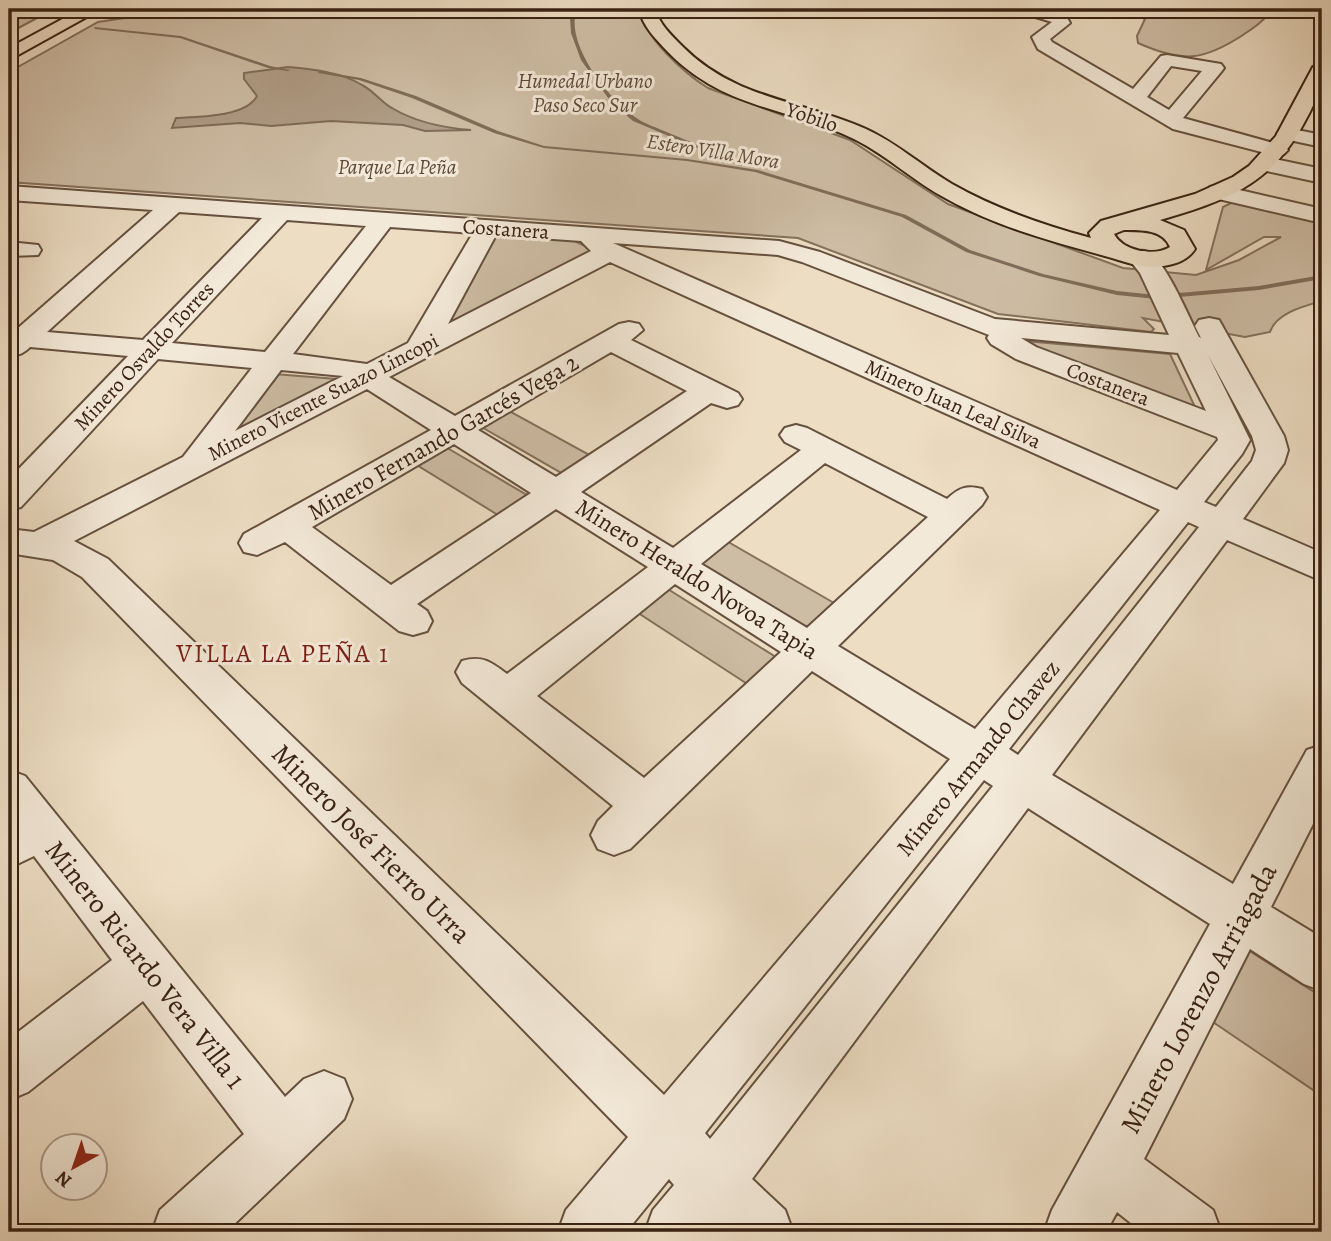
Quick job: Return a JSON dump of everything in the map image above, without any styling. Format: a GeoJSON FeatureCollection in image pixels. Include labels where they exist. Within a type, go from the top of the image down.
{"type":"FeatureCollection","features":[{"type":"Feature","properties":{"kind":"main road"},"geometry":{"type":"LineString","coordinates":[[9,44],[75,9]]}},
{"type":"Feature","properties":{"kind":"main road"},"geometry":{"type":"LineString","coordinates":[[9,55],[93,9]]}},
{"type":"Feature","properties":{"kind":"main road","name":"Yobilo"},"geometry":{"type":"LineString","coordinates":[[647,9],[654,27],[697,70],[712,80],[741,93],[854,131],[892,152],[952,194],[994,212],[1139,261],[1161,259],[1192,303]]}},
{"type":"Feature","properties":{"kind":"main road"},"geometry":{"type":"LineString","coordinates":[[1276,149],[1322,67]]}},
{"type":"Feature","properties":{"kind":"main road","name":"Yobilo"},"geometry":{"type":"LineString","coordinates":[[1120,223],[1214,194],[1276,149]]}},
{"type":"Feature","properties":{"kind":"main road","name":"Yobilo"},"geometry":{"type":"LineString","coordinates":[[1192,303],[1214,194]]}},
{"type":"Feature","properties":{"kind":"main road","name":"Yobilo"},"geometry":{"type":"LineString","coordinates":[[994,212],[1058,223],[1120,223],[1162,228],[1177,236],[1192,303]]}},
{"type":"Feature","properties":{"kind":"main road"},"geometry":{"type":"LineString","coordinates":[[1120,223],[1104,229],[1101,237],[1109,246],[1139,261]]}},
{"type":"Feature","properties":{"kind":"street"},"geometry":{"type":"LineString","coordinates":[[1025,9],[1060,19],[1062,23],[1041,37],[1044,45],[1171,120],[1203,133],[1276,149],[1322,176]]}},
{"type":"Feature","properties":{"kind":"street"},"geometry":{"type":"LineString","coordinates":[[1135,99],[1167,60],[1215,68],[1171,120]]}},
{"type":"Feature","properties":{"kind":"street"},"geometry":{"type":"LineString","coordinates":[[1276,149],[1322,141]]}},
{"type":"Feature","properties":{"kind":"street","name":"Costanera"},"geometry":{"type":"LineString","coordinates":[[9,193],[488,228],[598,243],[791,250],[990,327],[1004,340],[1026,352],[1232,432]]}},
{"type":"Feature","properties":{"kind":"street"},"geometry":{"type":"LineString","coordinates":[[1214,194],[1322,216]]}},
{"type":"Feature","properties":{"kind":"street"},"geometry":{"type":"LineString","coordinates":[[16,345],[173,205]]}},
{"type":"Feature","properties":{"kind":"street","name":"Minero Osvaldo Torres"},"geometry":{"type":"LineString","coordinates":[[9,499],[280,213]]}},
{"type":"Feature","properties":{"kind":"street"},"geometry":{"type":"LineString","coordinates":[[192,464],[383,220]]}},
{"type":"Feature","properties":{"kind":"street"},"geometry":{"type":"LineString","coordinates":[[420,348],[488,228]]}},
{"type":"Feature","properties":{"kind":"street","name":"Minero Vicente Suazo Lincopi"},"geometry":{"type":"LineString","coordinates":[[24,543],[192,464],[420,348],[598,243]]}},
{"type":"Feature","properties":{"kind":"street","name":"Minero Juan Leal Silva"},"geometry":{"type":"LineString","coordinates":[[598,243],[1322,568]]}},
{"type":"Feature","properties":{"kind":"street","name":"Minero Armando Chavez"},"geometry":{"type":"LineString","coordinates":[[588,1232],[980,755],[1203,515],[1268,463],[1272,450],[1192,303],[1139,261]]}},
{"type":"Feature","properties":{"kind":"street","name":"Costanera"},"geometry":{"type":"LineString","coordinates":[[990,327],[1192,303]]}},
{"type":"Feature","properties":{"kind":"street","name":"Minero Armando Chavez"},"geometry":{"type":"LineString","coordinates":[[675,1232],[1023,780],[1203,515],[1234,440],[1192,303]]}},
{"type":"Feature","properties":{"kind":"street","name":"Minero Fernando Garcés Vega 2"},"geometry":{"type":"LineString","coordinates":[[619,336],[720,395],[556,492],[401,613],[272,535],[455,430],[619,336]]}},
{"type":"Feature","properties":{"kind":"street","name":"Minero Heraldo Novoa Tapia"},"geometry":{"type":"LineString","coordinates":[[16,345],[150,350],[351,368],[367,375],[1322,966]]}},
{"type":"Feature","properties":{"kind":"street"},"geometry":{"type":"LineString","coordinates":[[614,835],[961,506],[810,442],[674,565],[491,685],[645,805]]}},
{"type":"Feature","properties":{"kind":"street","name":"Minero José Fierro Urra"},"geometry":{"type":"LineString","coordinates":[[24,543],[75,553],[96,568],[763,1232]]}},
{"type":"Feature","properties":{"kind":"street","name":"Minero Lorenzo Arriagada"},"geometry":{"type":"LineString","coordinates":[[1074,1232],[1322,763]]}},
{"type":"Feature","properties":{"kind":"street","name":"Minero Ricardo Vera Villa 1"},"geometry":{"type":"LineString","coordinates":[[19,821],[147,965],[282,1138]]}},
{"type":"Feature","properties":{"kind":"street"},"geometry":{"type":"LineString","coordinates":[[9,1073],[147,965]]}},
{"type":"Feature","properties":{"kind":"street"},"geometry":{"type":"LineString","coordinates":[[182,1232],[324,1099]]}},
{"type":"Feature","properties":{"kind":"street"},"geometry":{"type":"LineString","coordinates":[[1108,1168],[1191,1232]]}},
{"type":"Feature","properties":{"kind":"green space"},"geometry":{"type":"Polygon","coordinates":[[[9,9],[54,9],[9,33],[9,9]]]}},
{"type":"Feature","properties":{"kind":"green space","name":"Humedal Urbano Paso Seco Sur"},"geometry":{"type":"Polygon","coordinates":[[[185,9],[641,9],[649,31],[667,54],[708,88],[850,140],[948,204],[1123,268],[1196,275],[1239,260],[1281,237],[1264,237],[1206,270],[1223,207],[1233,202],[1322,219],[1322,301],[1284,315],[1273,325],[1270,332],[1245,337],[1143,318],[1154,329],[1151,332],[998,314],[798,238],[9,182],[9,72],[98,22],[185,9]]]}},
{"type":"Feature","properties":{"kind":"green space"},"geometry":{"type":"Polygon","coordinates":[[[1122,9],[1271,9],[1259,24],[1229,44],[1204,54],[1180,56],[1138,43],[1137,36],[1145,19],[1122,9]]]}},
{"type":"Feature","properties":{"kind":"green space"},"geometry":{"type":"Polygon","coordinates":[[[494,233],[564,236],[598,252],[440,332],[494,233]]]}},
{"type":"Feature","properties":{"kind":"green space"},"geometry":{"type":"Polygon","coordinates":[[[1025,341],[1170,354],[1196,409],[1035,352],[1025,341]]]}},
{"type":"Feature","properties":{"kind":"green space"},"geometry":{"type":"Polygon","coordinates":[[[274,374],[337,379],[228,441],[274,374]]]}},
{"type":"Feature","properties":{"kind":"green space"},"geometry":{"type":"Polygon","coordinates":[[[502,407],[595,458],[565,475],[478,425],[502,407]]]}},
{"type":"Feature","properties":{"kind":"green space"},"geometry":{"type":"Polygon","coordinates":[[[444,446],[532,498],[506,520],[412,462],[444,446]]]}},
{"type":"Feature","properties":{"kind":"green space"},"geometry":{"type":"Polygon","coordinates":[[[718,536],[841,607],[810,629],[695,560],[718,536]]]}},
{"type":"Feature","properties":{"kind":"green space"},"geometry":{"type":"Polygon","coordinates":[[[663,586],[779,659],[755,689],[629,607],[663,586]]]}},
{"type":"Feature","properties":{"kind":"green space"},"geometry":{"type":"Polygon","coordinates":[[[1240,945],[1322,997],[1322,1096],[1204,1016],[1240,945]]]}},
{"type":"Feature","properties":{"kind":"shaded area"},"geometry":{"type":"Polygon","coordinates":[[[288,67],[345,77],[366,87],[388,106],[410,117],[441,126],[471,130],[425,131],[403,125],[331,121],[271,126],[240,123],[172,128],[176,118],[221,114],[243,108],[257,96],[244,79],[244,73],[288,67]]]}},
{"type":"Feature","properties":{"kind":"waterway","name":"Estero Villa Mora"},"geometry":{"type":"LineString","coordinates":[[29,9],[46,17]]}},
{"type":"Feature","properties":{"kind":"waterway"},"geometry":{"type":"LineString","coordinates":[[575,9],[572,17],[573,33],[583,60],[613,101],[635,120],[742,165]]}},
{"type":"Feature","properties":{"kind":"waterway","name":"Estero Villa Mora"},"geometry":{"type":"LineString","coordinates":[[95,28],[181,37],[269,67],[288,70]]}},
{"type":"Feature","properties":{"kind":"waterway","name":"Estero Villa Mora"},"geometry":{"type":"LineString","coordinates":[[319,72],[360,79],[414,97],[496,132],[544,147],[687,160],[756,171],[904,216],[968,251],[1041,275],[1117,293],[1156,297],[1259,288],[1322,277]]}},
{"type":"Feature","properties":{"kind":"district","name":"VILLA LA PEÑA 1"},"geometry":{"type":"Point","coordinates":[283,653]}},
{"type":"Feature","properties":{"kind":"park label","name":"Parque La Peña"},"geometry":{"type":"Point","coordinates":[397,167]}}]}
